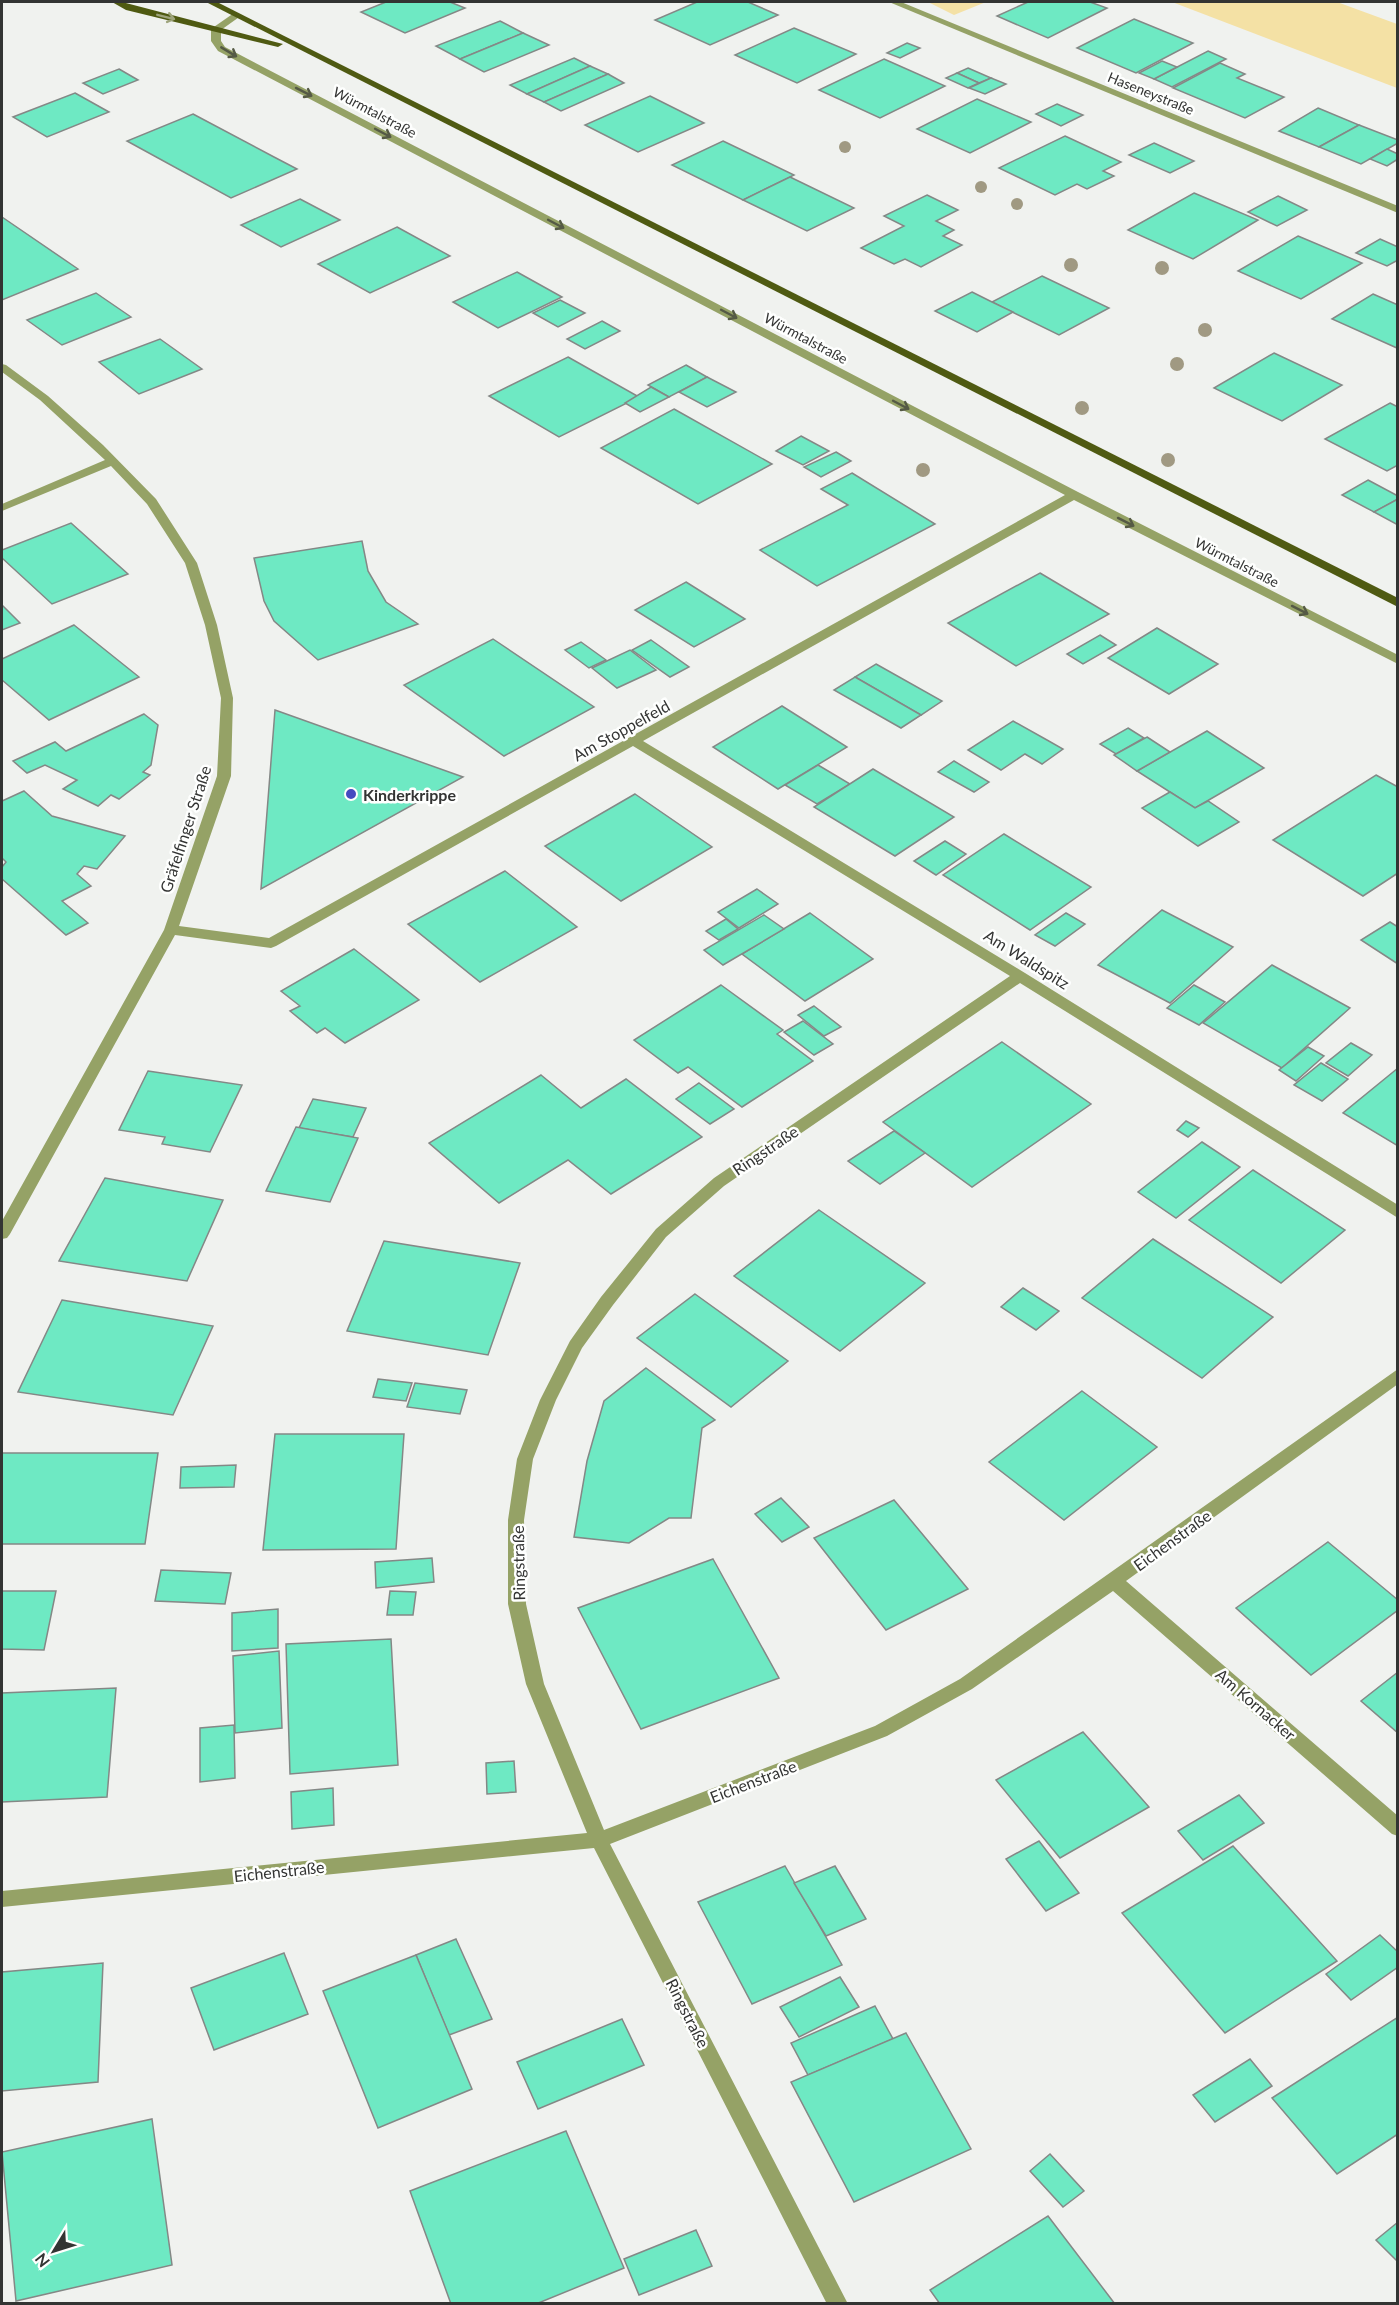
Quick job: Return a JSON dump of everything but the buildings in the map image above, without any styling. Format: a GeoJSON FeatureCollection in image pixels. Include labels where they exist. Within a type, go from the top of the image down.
{"type":"FeatureCollection","features":[{"type":"Feature","properties":{"kind":"main road","name":"Würmtalstraße"},"geometry":{"type":"LineString","coordinates":[[116,2],[126,7],[302,49]]}},
{"type":"Feature","properties":{"kind":"main road","name":"Würmtalstraße"},"geometry":{"type":"LineString","coordinates":[[211,2],[1398,603]]}},
{"type":"Feature","properties":{"kind":"street","name":"Haseneystraße"},"geometry":{"type":"LineString","coordinates":[[897,2],[1398,210]]}},
{"type":"Feature","properties":{"kind":"street"},"geometry":{"type":"LineString","coordinates":[[216,29],[237,15]]}},
{"type":"Feature","properties":{"kind":"street","name":"Würmtalstraße"},"geometry":{"type":"LineString","coordinates":[[216,29],[216,41],[221,49],[1074,495],[1398,660]]}},
{"type":"Feature","properties":{"kind":"street","name":"Gräfelfinger Straße"},"geometry":{"type":"LineString","coordinates":[[2,366],[44,398],[113,461],[152,502],[191,563],[211,625],[227,698],[224,776],[171,930],[7,1210],[2,1233]]}},
{"type":"Feature","properties":{"kind":"street"},"geometry":{"type":"LineString","coordinates":[[2,508],[113,461]]}},
{"type":"Feature","properties":{"kind":"street","name":"Am Stoppelfeld"},"geometry":{"type":"LineString","coordinates":[[171,930],[271,943],[1074,495]]}},
{"type":"Feature","properties":{"kind":"street","name":"Am Waldspitz"},"geometry":{"type":"LineString","coordinates":[[634,741],[1020,976],[1398,1213]]}},
{"type":"Feature","properties":{"kind":"street","name":"Ringstraße"},"geometry":{"type":"LineString","coordinates":[[838,2304],[598,1840],[535,1684],[518,1604],[518,1509],[525,1459],[548,1400],[576,1345],[606,1301],[661,1233],[719,1182],[1020,976]]}},
{"type":"Feature","properties":{"kind":"street","name":"Eichenstraße"},"geometry":{"type":"LineString","coordinates":[[2,1899],[598,1840],[881,1731],[966,1684],[1114,1581],[1398,1375]]}},
{"type":"Feature","properties":{"kind":"street","name":"Am Kornacker"},"geometry":{"type":"LineString","coordinates":[[1114,1581],[1398,1827]]}},
{"type":"Feature","properties":{"kind":"shaded area"},"geometry":{"type":"Polygon","coordinates":[[[928,2],[986,2],[954,15],[928,2]]]}},
{"type":"Feature","properties":{"kind":"shaded area"},"geometry":{"type":"Polygon","coordinates":[[[1172,2],[1337,2],[1397,24],[1397,88],[1172,2]]]}},
{"type":"Feature","properties":{"kind":"place","name":"Kinderkrippe"},"geometry":{"type":"Point","coordinates":[351,794]}}]}
